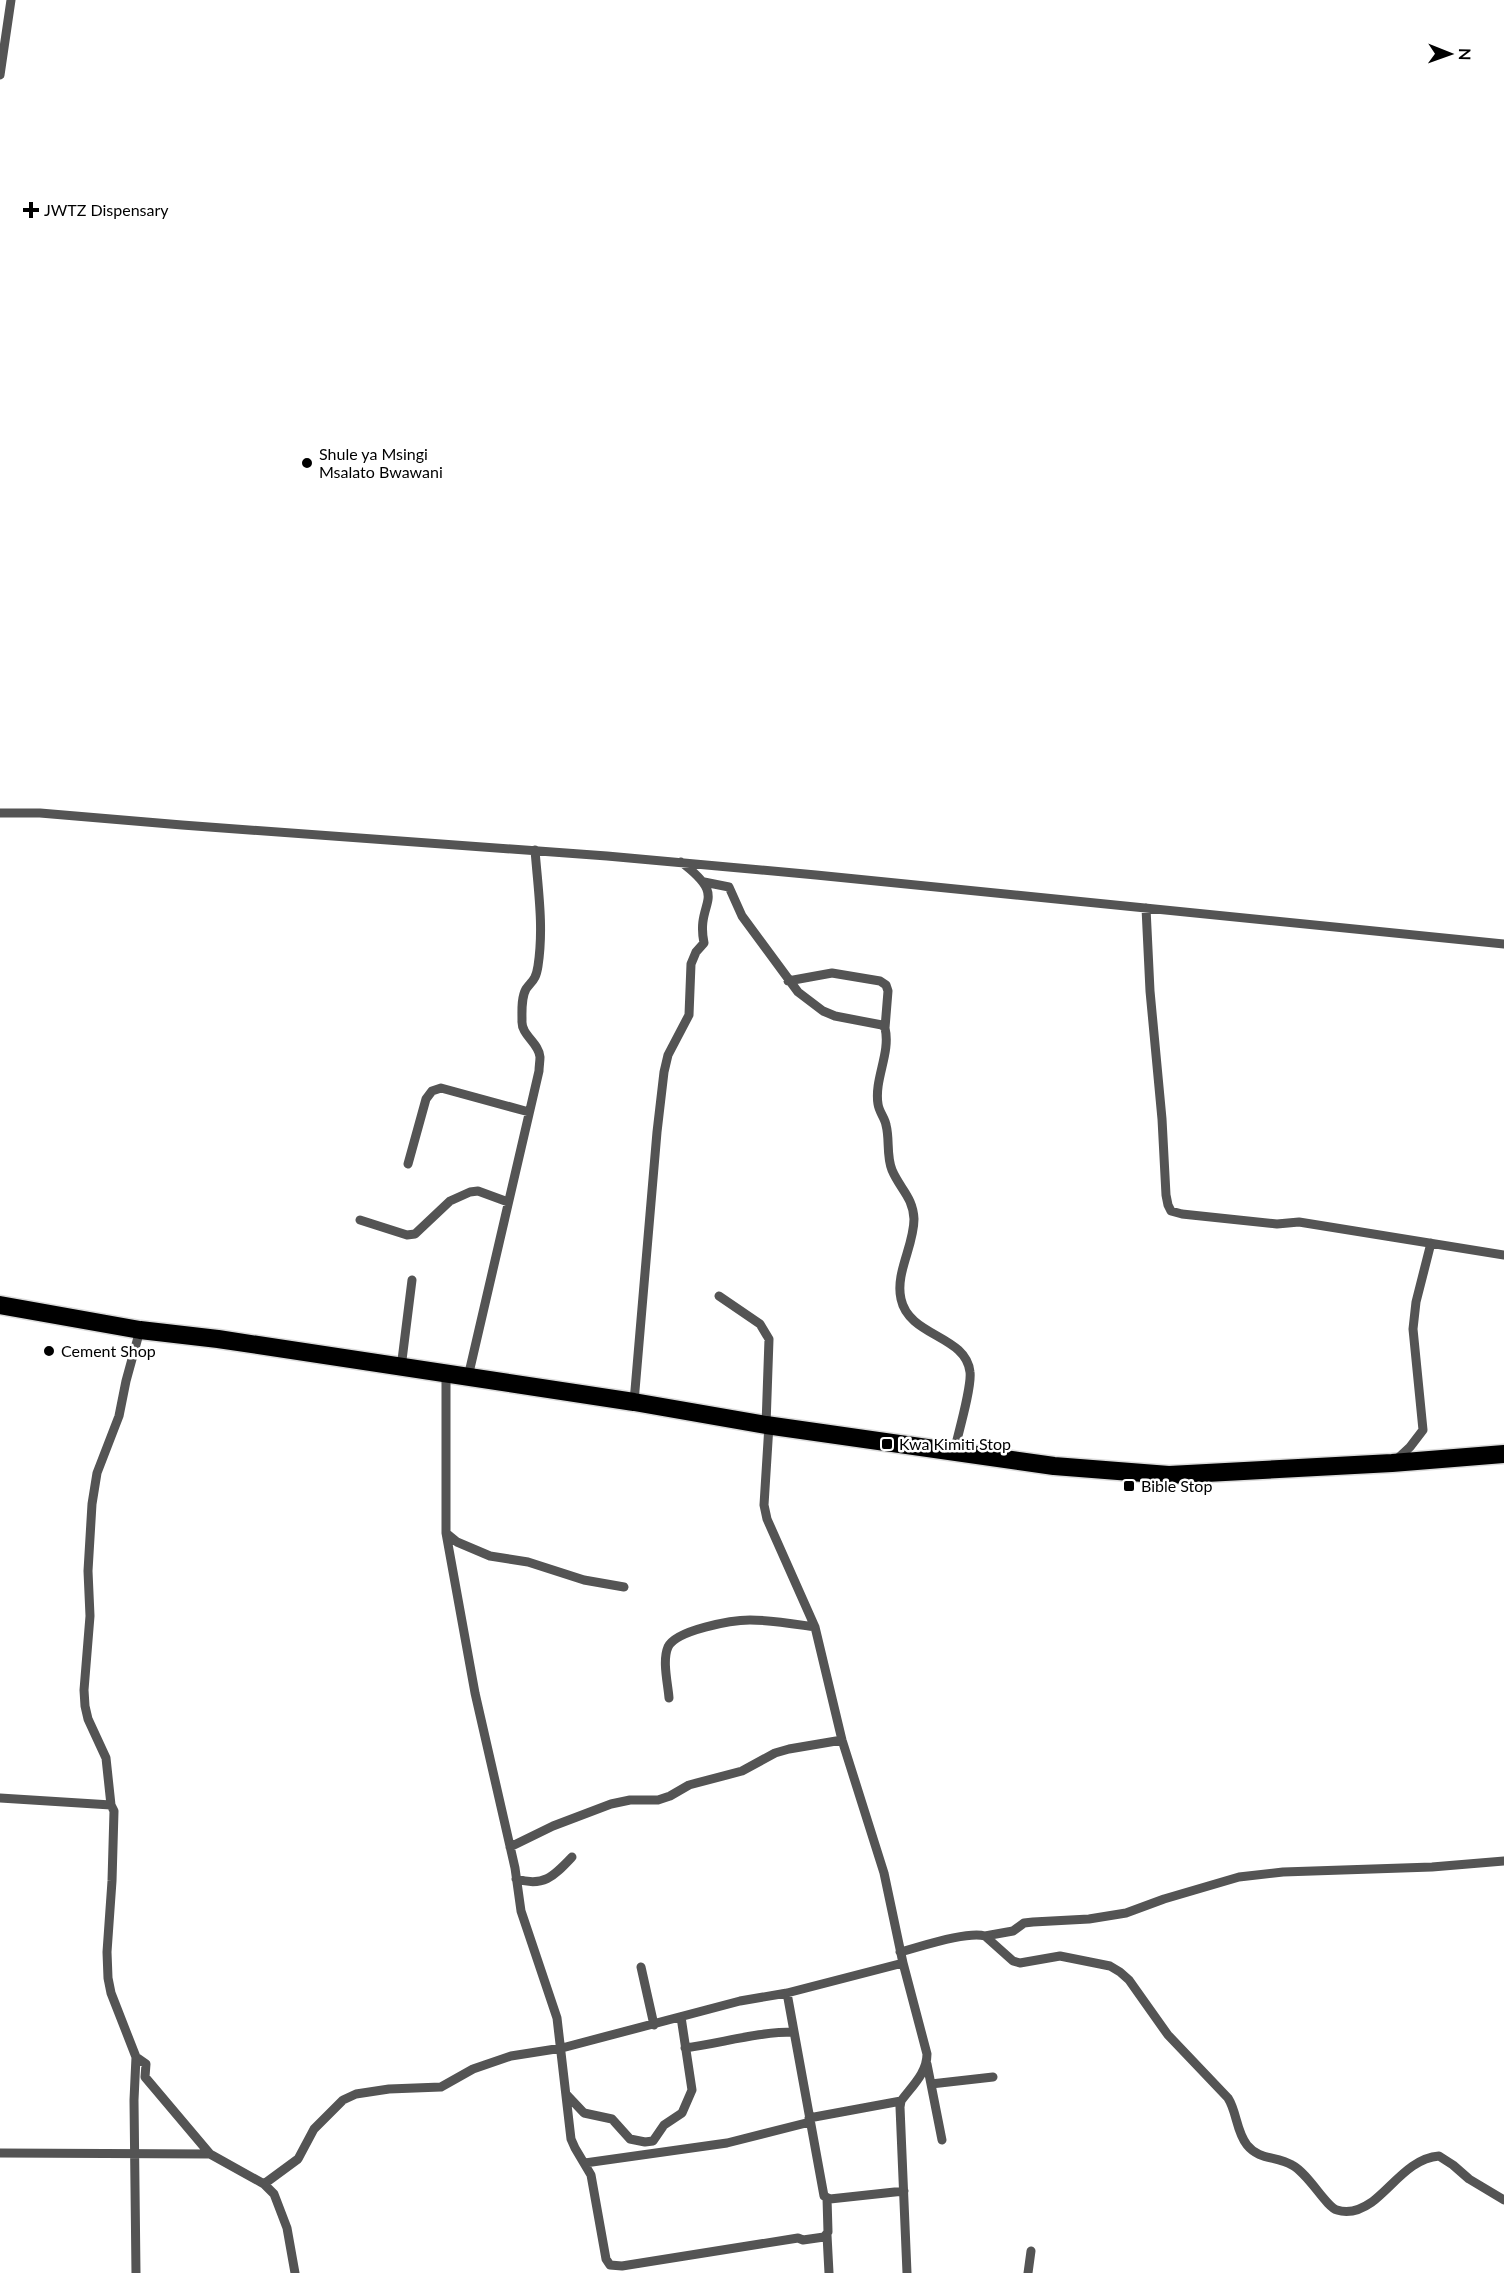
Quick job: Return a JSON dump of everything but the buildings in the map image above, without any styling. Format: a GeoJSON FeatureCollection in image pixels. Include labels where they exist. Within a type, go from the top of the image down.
{"type":"FeatureCollection","features":[{"type":"Feature","properties":{"kind":"highway"},"geometry":{"type":"LineString","coordinates":[[0,1305],[140,1330],[218,1339],[1054,1467],[1169,1475],[1392,1463],[1504,1454]]}},
{"type":"Feature","properties":{"kind":"street"},"geometry":{"type":"LineString","coordinates":[[0,75],[11,0]]}},
{"type":"Feature","properties":{"kind":"street"},"geometry":{"type":"LineString","coordinates":[[0,813],[40,813],[681,862],[1504,944]]}},
{"type":"Feature","properties":{"kind":"street"},"geometry":{"type":"LineString","coordinates":[[468,1377],[540,1056],[521,1023],[524,996],[526,989],[534,981],[541,950],[542,929],[536,850]]}},
{"type":"Feature","properties":{"kind":"street"},"geometry":{"type":"LineString","coordinates":[[634,1402],[660,1102],[668,1055],[690,1012],[691,964],[696,952],[704,943],[703,922],[709,894],[704,882],[681,862]]}},
{"type":"Feature","properties":{"kind":"street"},"geometry":{"type":"LineString","coordinates":[[704,882],[729,888],[742,916],[788,981],[808,1001],[835,1016],[882,1025],[885,1028]]}},
{"type":"Feature","properties":{"kind":"street"},"geometry":{"type":"LineString","coordinates":[[1146,908],[1152,1026],[1162,1119],[1166,1195],[1171,1211],[1269,1223],[1299,1222],[1504,1255]]}},
{"type":"Feature","properties":{"kind":"street"},"geometry":{"type":"LineString","coordinates":[[788,981],[832,973],[880,981],[886,985],[888,991],[886,1046],[877,1097],[887,1127],[887,1147],[892,1171],[913,1205],[914,1221],[913,1240],[901,1276],[900,1296],[907,1316],[917,1325],[934,1333],[964,1354],[970,1374],[954,1452]]}},
{"type":"Feature","properties":{"kind":"street"},"geometry":{"type":"LineString","coordinates":[[408,1164],[426,1098],[432,1091],[441,1088],[529,1112]]}},
{"type":"Feature","properties":{"kind":"street"},"geometry":{"type":"LineString","coordinates":[[360,1220],[407,1235],[416,1234],[450,1201],[470,1192],[478,1191],[508,1202]]}},
{"type":"Feature","properties":{"kind":"street"},"geometry":{"type":"LineString","coordinates":[[1392,1463],[1410,1447],[1423,1430],[1413,1329],[1431,1243]]}},
{"type":"Feature","properties":{"kind":"street"},"geometry":{"type":"LineString","coordinates":[[401,1368],[412,1280]]}},
{"type":"Feature","properties":{"kind":"street"},"geometry":{"type":"LineString","coordinates":[[719,1296],[760,1324],[769,1339],[764,1504],[767,1519],[815,1627],[842,1740],[884,1873],[900,1952],[925,2043],[942,2140]]}},
{"type":"Feature","properties":{"kind":"street"},"geometry":{"type":"LineString","coordinates":[[136,2273],[136,2057],[111,1993],[108,1978],[108,1924],[114,1811],[111,1805],[106,1758],[88,1719],[84,1690],[90,1616],[88,1571],[93,1496],[97,1473],[119,1416],[140,1330]]}},
{"type":"Feature","properties":{"kind":"street"},"geometry":{"type":"LineString","coordinates":[[446,1374],[446,1533],[475,1693],[510,1847],[521,1911],[557,2018],[571,2139],[591,2175],[606,2259],[610,2265],[615,2267],[827,2235]]}},
{"type":"Feature","properties":{"kind":"street"},"geometry":{"type":"LineString","coordinates":[[446,1533],[457,1542],[490,1556],[528,1562],[584,1580],[624,1587]]}},
{"type":"Feature","properties":{"kind":"street"},"geometry":{"type":"LineString","coordinates":[[669,1698],[666,1660],[672,1643],[682,1634],[723,1623],[749,1620],[815,1627]]}},
{"type":"Feature","properties":{"kind":"street"},"geometry":{"type":"LineString","coordinates":[[510,1847],[553,1826],[611,1804],[670,1797],[689,1785],[741,1771],[782,1751],[842,1740]]}},
{"type":"Feature","properties":{"kind":"street"},"geometry":{"type":"LineString","coordinates":[[0,1798],[111,1805]]}},
{"type":"Feature","properties":{"kind":"street"},"geometry":{"type":"LineString","coordinates":[[516,1879],[538,1882],[548,1880],[572,1857]]}},
{"type":"Feature","properties":{"kind":"street"},"geometry":{"type":"LineString","coordinates":[[900,1952],[968,1935],[985,1936],[1013,1931],[1024,1923],[1089,1919],[1126,1913],[1164,1899],[1239,1877],[1283,1872],[1432,1867],[1504,1861]]}},
{"type":"Feature","properties":{"kind":"street"},"geometry":{"type":"LineString","coordinates":[[985,1936],[1013,1961],[1020,1963],[1060,1956],[1110,1966],[1120,1972],[1129,1980],[1168,2035],[1227,2098],[1232,2105],[1242,2137],[1250,2149],[1263,2157],[1292,2165],[1309,2179],[1330,2206],[1336,2210],[1358,2210],[1419,2162],[1439,2156],[1453,2164],[1469,2180],[1504,2200]]}},
{"type":"Feature","properties":{"kind":"street"},"geometry":{"type":"LineString","coordinates":[[264,2184],[298,2159],[314,2129],[342,2100],[356,2094],[389,2089],[441,2086],[473,2069],[511,2056],[562,2048],[740,2001],[787,1994],[903,1963]]}},
{"type":"Feature","properties":{"kind":"street"},"geometry":{"type":"LineString","coordinates":[[641,1968],[654,2025]]}},
{"type":"Feature","properties":{"kind":"street"},"geometry":{"type":"LineString","coordinates":[[787,1994],[822,2192],[827,2198],[829,2273]]}},
{"type":"Feature","properties":{"kind":"street"},"geometry":{"type":"LineString","coordinates":[[567,2095],[584,2113],[612,2119],[630,2139],[653,2141],[664,2125],[682,2113],[692,2090],[681,2017]]}},
{"type":"Feature","properties":{"kind":"street"},"geometry":{"type":"LineString","coordinates":[[685,2048],[766,2033],[794,2032]]}},
{"type":"Feature","properties":{"kind":"street"},"geometry":{"type":"LineString","coordinates":[[136,2057],[146,2064],[145,2077],[210,2154],[264,2184],[274,2194],[287,2228],[295,2273]]}},
{"type":"Feature","properties":{"kind":"street"},"geometry":{"type":"LineString","coordinates":[[907,2273],[901,2102],[927,2064]]}},
{"type":"Feature","properties":{"kind":"street"},"geometry":{"type":"LineString","coordinates":[[931,2084],[993,2077]]}},
{"type":"Feature","properties":{"kind":"street"},"geometry":{"type":"LineString","coordinates":[[585,2163],[727,2143],[809,2120],[901,2102]]}},
{"type":"Feature","properties":{"kind":"street"},"geometry":{"type":"LineString","coordinates":[[0,2153],[210,2154]]}},
{"type":"Feature","properties":{"kind":"street"},"geometry":{"type":"LineString","coordinates":[[827,2198],[904,2191]]}},
{"type":"Feature","properties":{"kind":"street"},"geometry":{"type":"LineString","coordinates":[[1028,2273],[1031,2251]]}},
{"type":"Feature","properties":{"kind":"place","name":"JWTZ Dispensary"},"geometry":{"type":"Point","coordinates":[31,210]}},
{"type":"Feature","properties":{"kind":"place","name":"Shule ya Msingi Msalato Bwawani"},"geometry":{"type":"Point","coordinates":[307,463]}},
{"type":"Feature","properties":{"kind":"place","name":"Cement Shop"},"geometry":{"type":"Point","coordinates":[49,1351]}},
{"type":"Feature","properties":{"kind":"place","name":"Kwa Kimiti Stop"},"geometry":{"type":"Point","coordinates":[887,1444]}},
{"type":"Feature","properties":{"kind":"place","name":"Bible Stop"},"geometry":{"type":"Point","coordinates":[1129,1486]}}]}
